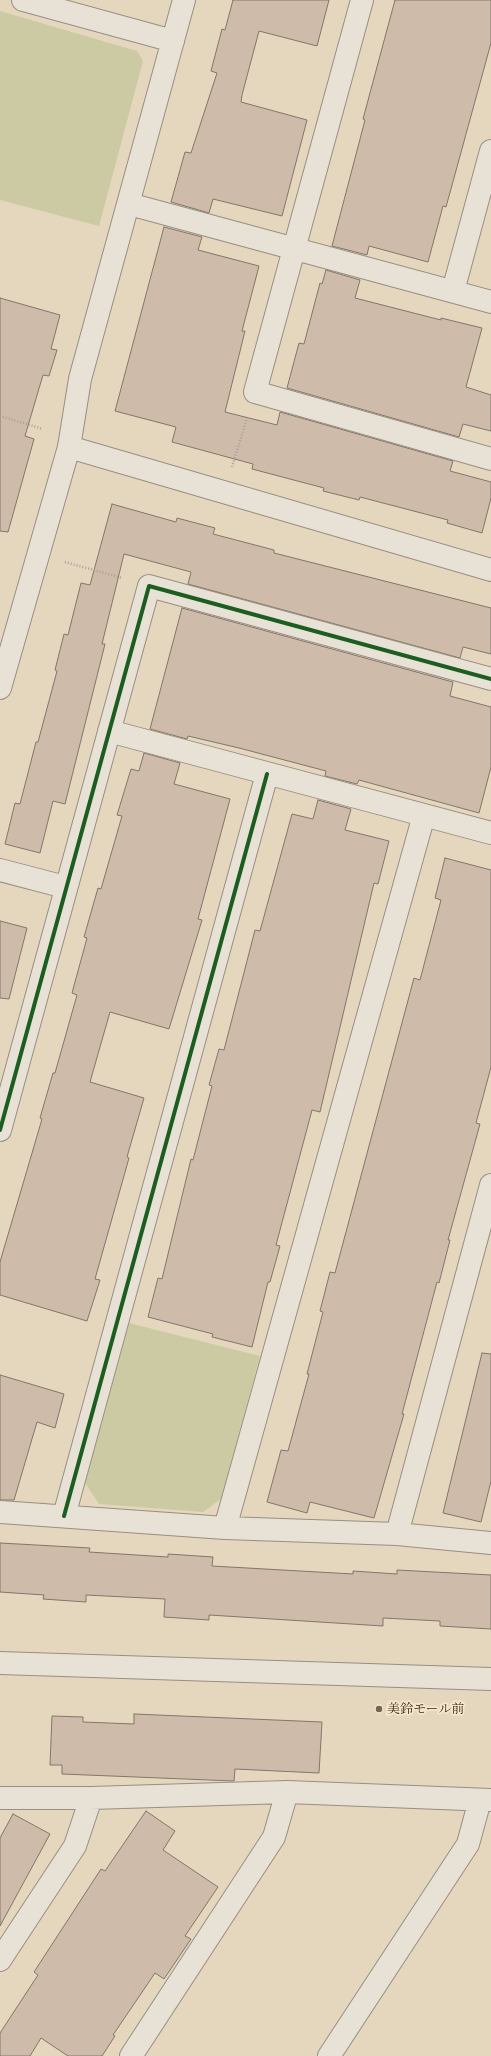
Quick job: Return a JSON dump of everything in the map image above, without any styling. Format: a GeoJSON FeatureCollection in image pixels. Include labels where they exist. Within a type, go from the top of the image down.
{"type":"FeatureCollection","features":[{"type":"Feature","properties":{"kind":"street"},"geometry":{"type":"LineString","coordinates":[[24,0],[173,41]]}},
{"type":"Feature","properties":{"kind":"street"},"geometry":{"type":"LineString","coordinates":[[0,688],[69,447],[80,379],[184,0]]}},
{"type":"Feature","properties":{"kind":"street"},"geometry":{"type":"LineString","coordinates":[[362,0],[254,392],[491,459]]}},
{"type":"Feature","properties":{"kind":"street"},"geometry":{"type":"LineString","coordinates":[[453,291],[491,151]]}},
{"type":"Feature","properties":{"kind":"street"},"geometry":{"type":"LineString","coordinates":[[129,204],[491,302]]}},
{"type":"Feature","properties":{"kind":"street"},"geometry":{"type":"LineString","coordinates":[[69,447],[491,570]]}},
{"type":"Feature","properties":{"kind":"street"},"geometry":{"type":"LineString","coordinates":[[0,1130],[65,887],[149,586],[491,679]]}},
{"type":"Feature","properties":{"kind":"street"},"geometry":{"type":"LineString","coordinates":[[109,731],[491,834]]}},
{"type":"Feature","properties":{"kind":"street"},"geometry":{"type":"LineString","coordinates":[[64,1516],[267,774]]}},
{"type":"Feature","properties":{"kind":"street"},"geometry":{"type":"LineString","coordinates":[[225,1528],[424,815]]}},
{"type":"Feature","properties":{"kind":"street"},"geometry":{"type":"LineString","coordinates":[[0,870],[65,887]]}},
{"type":"Feature","properties":{"kind":"street"},"geometry":{"type":"LineString","coordinates":[[397,1534],[491,1185]]}},
{"type":"Feature","properties":{"kind":"street"},"geometry":{"type":"LineString","coordinates":[[0,1512],[225,1528],[397,1534],[491,1543]]}},
{"type":"Feature","properties":{"kind":"street"},"geometry":{"type":"LineString","coordinates":[[0,1664],[491,1679]]}},
{"type":"Feature","properties":{"kind":"street"},"geometry":{"type":"LineString","coordinates":[[132,2056],[274,1837],[287,1792]]}},
{"type":"Feature","properties":{"kind":"street"},"geometry":{"type":"LineString","coordinates":[[0,1798],[91,1798],[287,1792],[485,1800],[468,1844],[329,2056]]}},
{"type":"Feature","properties":{"kind":"street"},"geometry":{"type":"LineString","coordinates":[[0,1960],[75,1846],[91,1798]]}},
{"type":"Feature","properties":{"kind":"path"},"geometry":{"type":"LineString","coordinates":[[231,472],[254,392]]}},
{"type":"Feature","properties":{"kind":"path"},"geometry":{"type":"LineString","coordinates":[[0,416],[46,431]]}},
{"type":"Feature","properties":{"kind":"path"},"geometry":{"type":"LineString","coordinates":[[60,560],[149,586]]}},
{"type":"Feature","properties":{"kind":"shaded area"},"geometry":{"type":"Polygon","coordinates":[[[0,11],[137,51],[143,61],[99,226],[0,200],[0,11]]]}},
{"type":"Feature","properties":{"kind":"shaded area"},"geometry":{"type":"Polygon","coordinates":[[[129,1323],[260,1356],[221,1499],[203,1512],[99,1504],[85,1483],[129,1323]]]}},
{"type":"Feature","properties":{"kind":"building"},"geometry":{"type":"Polygon","coordinates":[[[233,0],[329,0],[317,46],[259,31],[242,95],[241,102],[307,120],[282,216],[213,199],[209,213],[171,202],[185,152],[191,153],[217,73],[211,71],[222,29],[225,30],[233,0]]]}},
{"type":"Feature","properties":{"kind":"building"},"geometry":{"type":"Polygon","coordinates":[[[395,0],[491,0],[491,43],[446,207],[443,206],[428,262],[369,246],[367,255],[332,246],[365,120],[363,119],[395,0]]]}},
{"type":"Feature","properties":{"kind":"building"},"geometry":{"type":"Polygon","coordinates":[[[164,227],[202,237],[198,250],[259,266],[242,331],[245,331],[225,412],[277,425],[280,412],[453,461],[450,471],[491,482],[491,498],[482,533],[447,523],[448,520],[360,497],[359,500],[323,491],[324,488],[252,469],[253,464],[172,442],[176,427],[115,411],[164,227]]]}},
{"type":"Feature","properties":{"kind":"building"},"geometry":{"type":"Polygon","coordinates":[[[326,270],[360,280],[355,298],[441,320],[441,318],[482,328],[466,387],[491,395],[491,431],[463,424],[459,437],[287,388],[299,343],[304,344],[320,283],[322,284],[326,270]]]}},
{"type":"Feature","properties":{"kind":"building"},"geometry":{"type":"Polygon","coordinates":[[[0,298],[60,315],[51,349],[57,350],[49,376],[43,375],[25,436],[34,439],[8,532],[0,531],[0,298]]]}},
{"type":"Feature","properties":{"kind":"building"},"geometry":{"type":"Polygon","coordinates":[[[112,504],[176,522],[177,518],[215,528],[213,534],[274,550],[274,553],[491,608],[491,654],[463,647],[460,658],[188,584],[191,572],[124,554],[102,644],[105,644],[65,804],[53,801],[40,853],[5,844],[15,803],[20,804],[36,742],[38,742],[57,671],[55,670],[64,634],[68,635],[81,583],[90,585],[112,504]]]}},
{"type":"Feature","properties":{"kind":"building"},"geometry":{"type":"Polygon","coordinates":[[[182,608],[453,682],[450,696],[491,707],[491,767],[479,813],[359,780],[357,784],[325,776],[326,771],[239,748],[188,736],[187,739],[150,729],[182,608]]]}},
{"type":"Feature","properties":{"kind":"building"},"geometry":{"type":"Polygon","coordinates":[[[144,753],[180,763],[174,784],[230,799],[198,919],[202,920],[169,1029],[110,1012],[90,1082],[144,1098],[95,1279],[100,1280],[87,1321],[0,1295],[0,1262],[42,1119],[40,1118],[53,1073],[55,1073],[77,995],[72,993],[87,938],[84,937],[98,888],[101,889],[122,816],[117,815],[131,769],[139,771],[144,753]]]}},
{"type":"Feature","properties":{"kind":"building"},"geometry":{"type":"Polygon","coordinates":[[[318,800],[351,809],[345,830],[389,841],[378,884],[374,883],[320,1112],[312,1110],[276,1245],[280,1246],[270,1282],[268,1282],[252,1347],[212,1337],[213,1334],[148,1317],[158,1278],[162,1279],[191,1159],[193,1160],[212,1086],[209,1085],[219,1049],[224,1050],[255,930],[260,931],[292,814],[313,819],[318,800]]]}},
{"type":"Feature","properties":{"kind":"building"},"geometry":{"type":"Polygon","coordinates":[[[445,858],[491,870],[491,1067],[476,1123],[480,1124],[448,1240],[450,1240],[439,1283],[437,1282],[402,1414],[404,1414],[374,1518],[310,1502],[307,1513],[267,1502],[281,1450],[288,1451],[309,1374],[307,1374],[323,1312],[320,1311],[330,1272],[335,1273],[414,978],[420,980],[441,900],[435,898],[445,858]]]}},
{"type":"Feature","properties":{"kind":"building"},"geometry":{"type":"Polygon","coordinates":[[[0,921],[27,928],[9,999],[0,998],[0,921]]]}},
{"type":"Feature","properties":{"kind":"building"},"geometry":{"type":"Polygon","coordinates":[[[482,1353],[491,1354],[491,1481],[481,1522],[443,1513],[482,1353]]]}},
{"type":"Feature","properties":{"kind":"building"},"geometry":{"type":"Polygon","coordinates":[[[0,1375],[64,1394],[55,1428],[37,1422],[14,1500],[0,1500],[0,1375]]]}},
{"type":"Feature","properties":{"kind":"building"},"geometry":{"type":"Polygon","coordinates":[[[0,1543],[90,1548],[89,1552],[168,1557],[168,1554],[213,1557],[212,1566],[353,1574],[353,1571],[397,1574],[397,1570],[491,1575],[491,1629],[440,1626],[440,1621],[383,1618],[383,1626],[209,1615],[209,1620],[164,1617],[165,1599],[86,1595],[86,1602],[43,1599],[44,1595],[0,1592],[0,1543]]]}},
{"type":"Feature","properties":{"kind":"building"},"geometry":{"type":"Polygon","coordinates":[[[134,1714],[322,1722],[319,1773],[235,1769],[234,1781],[62,1774],[62,1765],[50,1765],[52,1716],[83,1717],[83,1722],[134,1724],[134,1714]]]}},
{"type":"Feature","properties":{"kind":"building"},"geometry":{"type":"Polygon","coordinates":[[[146,1811],[175,1831],[163,1850],[218,1887],[185,1936],[191,1939],[164,1979],[155,1973],[113,2035],[115,2036],[102,2056],[68,2056],[41,2038],[30,2056],[0,2056],[0,2033],[38,1975],[34,1972],[101,1869],[105,1871],[146,1811]]]}},
{"type":"Feature","properties":{"kind":"building"},"geometry":{"type":"Polygon","coordinates":[[[13,1814],[50,1834],[0,1926],[0,1838],[13,1814]]]}},
{"type":"Feature","properties":{"kind":"cycle path"},"geometry":{"type":"LineString","coordinates":[[0,1130],[149,586],[491,679]]}},
{"type":"Feature","properties":{"kind":"cycle path"},"geometry":{"type":"LineString","coordinates":[[64,1516],[267,774]]}},
{"type":"Feature","properties":{"kind":"place","name":"美鈴モール前"},"geometry":{"type":"Point","coordinates":[379,1709]}}]}
